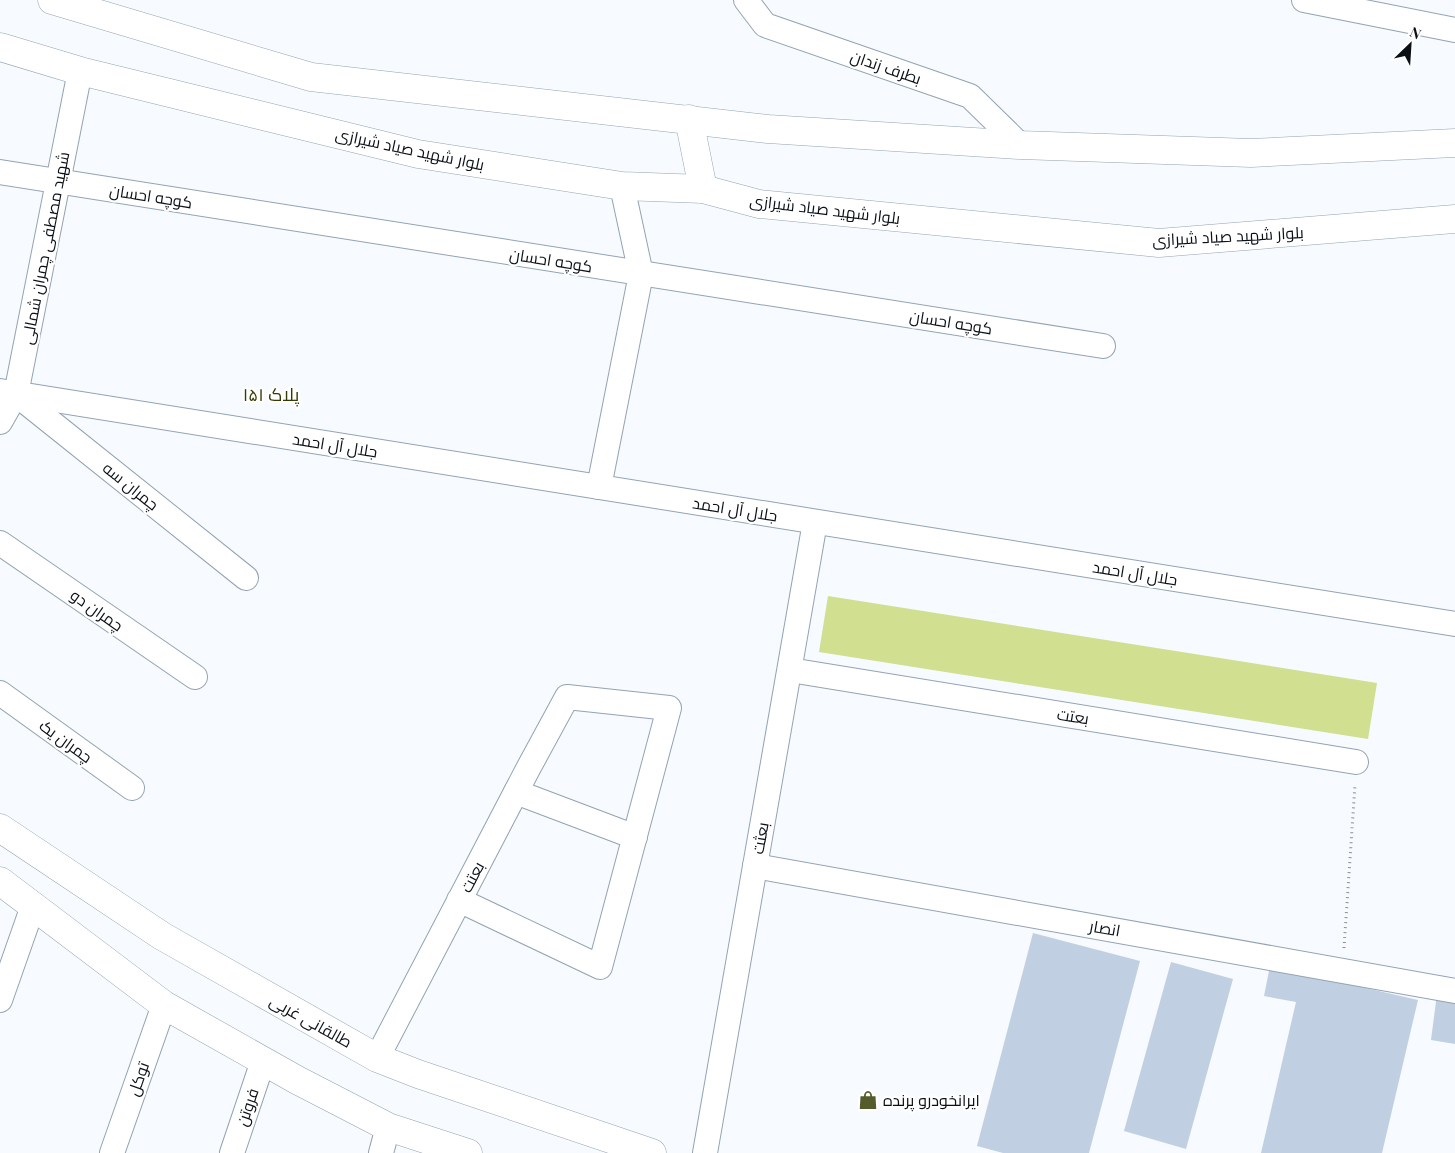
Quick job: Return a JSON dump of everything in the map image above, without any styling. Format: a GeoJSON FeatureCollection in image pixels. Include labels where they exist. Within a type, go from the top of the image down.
{"type":"FeatureCollection","features":[{"type":"Feature","properties":{"kind":"main road"},"geometry":{"type":"LineString","coordinates":[[52,0],[311,76],[768,128],[1020,145],[1250,153],[1455,142]]}},
{"type":"Feature","properties":{"kind":"main road","name":"بلوار شهید صیاد شیرازی"},"geometry":{"type":"LineString","coordinates":[[0,47],[80,71],[418,154],[622,186],[703,189],[759,204],[1159,243],[1455,219]]}},
{"type":"Feature","properties":{"kind":"main road"},"geometry":{"type":"LineString","coordinates":[[689,119],[703,189]]}},
{"type":"Feature","properties":{"kind":"main road","name":"طالقانی غربی"},"geometry":{"type":"LineString","coordinates":[[0,828],[162,936],[377,1058],[418,1074],[652,1153]]}},
{"type":"Feature","properties":{"kind":"main road"},"geometry":{"type":"LineString","coordinates":[[0,881],[164,1005],[263,1062],[388,1127],[468,1153]]}},
{"type":"Feature","properties":{"kind":"street","name":"بطرف زندان"},"geometry":{"type":"LineString","coordinates":[[746,0],[766,25],[970,96],[1020,145]]}},
{"type":"Feature","properties":{"kind":"street"},"geometry":{"type":"LineString","coordinates":[[1304,0],[1455,30]]}},
{"type":"Feature","properties":{"kind":"street","name":"شهید مصطفی چمران شمالی"},"geometry":{"type":"LineString","coordinates":[[0,422],[58,181],[80,71]]}},
{"type":"Feature","properties":{"kind":"street","name":"کوچه احسان"},"geometry":{"type":"LineString","coordinates":[[0,172],[1103,346]]}},
{"type":"Feature","properties":{"kind":"street"},"geometry":{"type":"LineString","coordinates":[[599,487],[640,274],[622,186]]}},
{"type":"Feature","properties":{"kind":"street","name":"جلال آل احمد"},"geometry":{"type":"LineString","coordinates":[[8,392],[1455,624]]}},
{"type":"Feature","properties":{"kind":"street","name":"چمران سه"},"geometry":{"type":"LineString","coordinates":[[8,392],[246,578]]}},
{"type":"Feature","properties":{"kind":"street","name":"بعثت"},"geometry":{"type":"LineString","coordinates":[[705,1153],[815,522]]}},
{"type":"Feature","properties":{"kind":"street","name":"چمران دو"},"geometry":{"type":"LineString","coordinates":[[0,543],[195,678]]}},
{"type":"Feature","properties":{"kind":"street","name":"بعتت"},"geometry":{"type":"LineString","coordinates":[[790,670],[1356,762]]}},
{"type":"Feature","properties":{"kind":"street","name":"چمران یک"},"geometry":{"type":"LineString","coordinates":[[0,693],[132,788]]}},
{"type":"Feature","properties":{"kind":"street","name":"بعتت"},"geometry":{"type":"LineString","coordinates":[[377,1058],[567,697],[669,708],[635,837]]}},
{"type":"Feature","properties":{"kind":"street"},"geometry":{"type":"LineString","coordinates":[[459,900],[600,967],[635,837],[516,792]]}},
{"type":"Feature","properties":{"kind":"street","name":"انصار"},"geometry":{"type":"LineString","coordinates":[[755,866],[1455,991]]}},
{"type":"Feature","properties":{"kind":"street"},"geometry":{"type":"LineString","coordinates":[[0,1000],[33,906]]}},
{"type":"Feature","properties":{"kind":"street","name":"توکل"},"geometry":{"type":"LineString","coordinates":[[112,1153],[164,1005]]}},
{"type":"Feature","properties":{"kind":"street","name":"فروتن"},"geometry":{"type":"LineString","coordinates":[[232,1153],[263,1062]]}},
{"type":"Feature","properties":{"kind":"street"},"geometry":{"type":"LineString","coordinates":[[381,1153],[388,1127]]}},
{"type":"Feature","properties":{"kind":"path"},"geometry":{"type":"LineString","coordinates":[[1342,971],[1356,762]]}},
{"type":"Feature","properties":{"kind":"green space"},"geometry":{"type":"Polygon","coordinates":[[[828,596],[1377,683],[1368,739],[819,652],[828,596]]]}},
{"type":"Feature","properties":{"kind":"building"},"geometry":{"type":"Polygon","coordinates":[[[1033,933],[1140,961],[1089,1153],[1003,1153],[977,1146],[1033,933]]]}},
{"type":"Feature","properties":{"kind":"building"},"geometry":{"type":"Polygon","coordinates":[[[1171,962],[1233,979],[1186,1149],[1124,1131],[1171,962]]]}},
{"type":"Feature","properties":{"kind":"building"},"geometry":{"type":"Polygon","coordinates":[[[1270,966],[1418,1000],[1382,1153],[1261,1153],[1296,1002],[1264,996],[1270,966]]]}},
{"type":"Feature","properties":{"kind":"building"},"geometry":{"type":"Polygon","coordinates":[[[1437,994],[1455,997],[1455,1044],[1431,1040],[1437,994]]]}},
{"type":"Feature","properties":{"kind":"place","name":"ایرانخودرو پرنده"},"geometry":{"type":"Point","coordinates":[868,1100]}},
{"type":"Feature","properties":{"kind":"district","name":"۱۵۱ پلاک"},"geometry":{"type":"Point","coordinates":[271,395]}}]}
